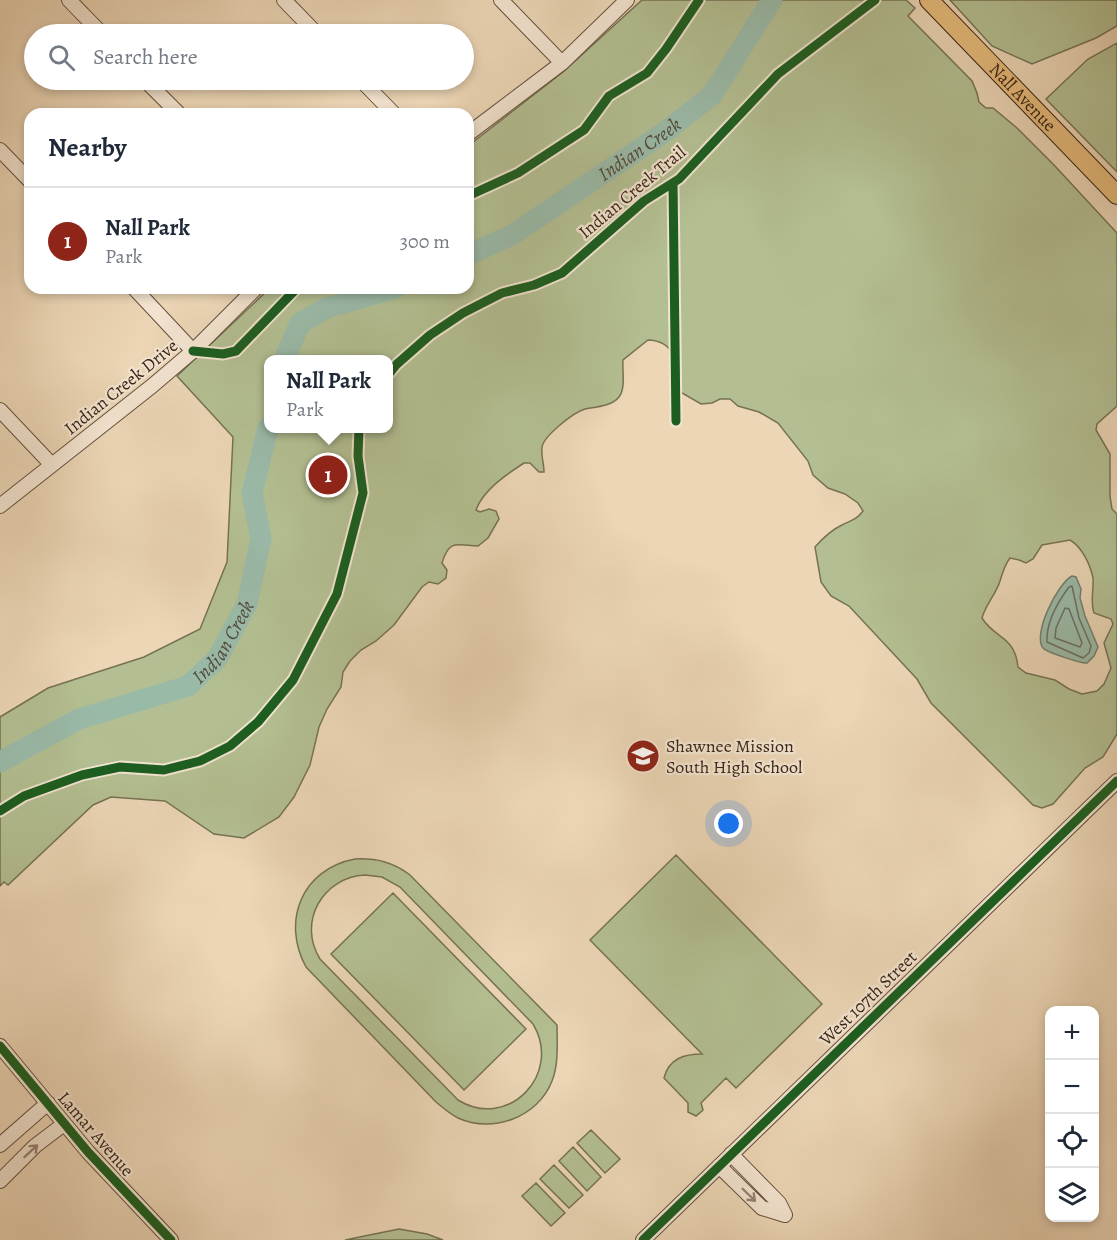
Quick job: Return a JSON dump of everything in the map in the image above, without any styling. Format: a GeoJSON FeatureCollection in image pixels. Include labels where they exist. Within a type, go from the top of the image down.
{"type":"FeatureCollection","features":[{"type":"Feature","properties":{"kind":"main road","name":"Nall Avenue"},"geometry":{"type":"LineString","coordinates":[[929,0],[1117,195]]}},
{"type":"Feature","properties":{"kind":"street"},"geometry":{"type":"LineString","coordinates":[[69,0],[92,24]]}},
{"type":"Feature","properties":{"kind":"street"},"geometry":{"type":"LineString","coordinates":[[284,0],[307,24]]}},
{"type":"Feature","properties":{"kind":"street"},"geometry":{"type":"LineString","coordinates":[[501,0],[562,63]]}},
{"type":"Feature","properties":{"kind":"street"},"geometry":{"type":"LineString","coordinates":[[474,129],[562,63],[627,0]]}},
{"type":"Feature","properties":{"kind":"street"},"geometry":{"type":"LineString","coordinates":[[155,90],[173,108]]}},
{"type":"Feature","properties":{"kind":"street"},"geometry":{"type":"LineString","coordinates":[[371,90],[388,108]]}},
{"type":"Feature","properties":{"kind":"street"},"geometry":{"type":"LineString","coordinates":[[0,150],[24,175]]}},
{"type":"Feature","properties":{"kind":"street"},"geometry":{"type":"LineString","coordinates":[[140,294],[193,351]]}},
{"type":"Feature","properties":{"kind":"street","name":"Indian Creek Drive"},"geometry":{"type":"LineString","coordinates":[[0,506],[108,422],[193,351],[250,294]]}},
{"type":"Feature","properties":{"kind":"street"},"geometry":{"type":"LineString","coordinates":[[0,410],[52,465]]}},
{"type":"Feature","properties":{"kind":"street","name":"West 107th Street"},"geometry":{"type":"LineString","coordinates":[[643,1240],[1117,781]]}},
{"type":"Feature","properties":{"kind":"street","name":"Lamar Avenue"},"geometry":{"type":"LineString","coordinates":[[0,1046],[88,1152],[171,1240]]}},
{"type":"Feature","properties":{"kind":"street"},"geometry":{"type":"LineString","coordinates":[[0,1145],[48,1103]]}},
{"type":"Feature","properties":{"kind":"street"},"geometry":{"type":"LineString","coordinates":[[0,1181],[35,1146],[64,1124]]}},
{"type":"Feature","properties":{"kind":"street"},"geometry":{"type":"LineString","coordinates":[[719,1166],[762,1208],[785,1215],[779,1203],[731,1154]]}},
{"type":"Feature","properties":{"kind":"shaded area"},"geometry":{"type":"Polygon","coordinates":[[[642,0],[906,0],[915,8],[908,16],[972,81],[979,102],[986,108],[993,108],[1017,128],[1117,233],[1117,406],[1097,424],[1096,430],[1110,454],[1110,496],[1112,509],[1117,514],[1117,734],[1103,757],[1085,768],[1053,804],[1042,808],[1033,805],[931,703],[917,679],[849,606],[831,596],[821,582],[815,547],[824,537],[854,520],[863,511],[858,503],[845,494],[828,488],[813,475],[808,461],[778,423],[759,412],[738,406],[730,399],[701,404],[677,390],[675,364],[670,350],[658,341],[648,340],[623,360],[623,384],[619,397],[608,404],[580,411],[547,438],[542,448],[544,472],[539,472],[530,463],[524,463],[490,489],[476,510],[496,511],[499,519],[488,538],[478,546],[455,545],[451,547],[442,563],[447,570],[446,578],[438,584],[429,582],[422,587],[394,625],[350,661],[343,672],[341,687],[319,727],[310,765],[294,797],[279,817],[244,838],[214,834],[165,801],[111,797],[93,805],[8,885],[4,882],[0,886],[0,717],[48,688],[144,657],[200,629],[227,562],[233,437],[177,376],[264,294],[474,294],[474,141],[563,72],[642,0]],[[1070,540],[1042,545],[1033,559],[1026,563],[1010,558],[982,618],[1009,643],[1018,667],[1026,673],[1055,680],[1082,694],[1097,691],[1104,684],[1111,668],[1104,643],[1113,624],[1111,619],[1094,613],[1092,573],[1082,551],[1070,540]]]}},
{"type":"Feature","properties":{"kind":"shaded area"},"geometry":{"type":"Polygon","coordinates":[[[950,0],[1117,0],[1117,26],[1096,38],[1032,64],[992,46],[950,0]]]}},
{"type":"Feature","properties":{"kind":"shaded area"},"geometry":{"type":"Polygon","coordinates":[[[1117,43],[1117,172],[1046,99],[1088,59],[1117,43]]]}},
{"type":"Feature","properties":{"kind":"shaded area"},"geometry":{"type":"Polygon","coordinates":[[[676,855],[822,1004],[736,1088],[726,1078],[701,1103],[703,1110],[696,1116],[688,1112],[688,1103],[664,1078],[666,1071],[678,1058],[702,1054],[590,940],[676,855]]]}},
{"type":"Feature","properties":{"kind":"shaded area"},"geometry":{"type":"Polygon","coordinates":[[[355,859],[370,859],[391,864],[410,875],[557,1025],[556,1067],[552,1081],[545,1094],[525,1113],[499,1123],[485,1124],[458,1118],[447,1111],[306,967],[299,950],[296,932],[301,900],[310,885],[321,874],[355,859]],[[365,875],[350,878],[337,884],[326,893],[318,904],[311,931],[320,959],[458,1100],[477,1108],[495,1108],[512,1103],[526,1092],[536,1078],[541,1061],[540,1043],[533,1024],[400,887],[382,877],[365,875]]]}},
{"type":"Feature","properties":{"kind":"shaded area"},"geometry":{"type":"Polygon","coordinates":[[[393,893],[526,1029],[464,1090],[331,954],[393,893]]]}},
{"type":"Feature","properties":{"kind":"shaded area"},"geometry":{"type":"Polygon","coordinates":[[[591,1130],[620,1159],[605,1173],[577,1143],[591,1130]]]}},
{"type":"Feature","properties":{"kind":"shaded area"},"geometry":{"type":"Polygon","coordinates":[[[573,1147],[601,1177],[587,1191],[559,1161],[573,1147]]]}},
{"type":"Feature","properties":{"kind":"shaded area"},"geometry":{"type":"Polygon","coordinates":[[[554,1165],[583,1195],[569,1208],[540,1179],[554,1165]]]}},
{"type":"Feature","properties":{"kind":"shaded area"},"geometry":{"type":"Polygon","coordinates":[[[536,1183],[565,1213],[551,1226],[522,1196],[536,1183]]]}},
{"type":"Feature","properties":{"kind":"shaded area"},"geometry":{"type":"Polygon","coordinates":[[[399,1229],[427,1234],[443,1240],[345,1240],[399,1229]]]}},
{"type":"Feature","properties":{"kind":"water"},"geometry":{"type":"Polygon","coordinates":[[[1072,576],[1076,577],[1081,589],[1080,598],[1085,616],[1098,647],[1094,656],[1087,663],[1050,652],[1043,648],[1041,641],[1041,632],[1048,609],[1060,588],[1072,576]]]}},
{"type":"Feature","properties":{"kind":"waterway","name":"Indian Creek"},"geometry":{"type":"LineString","coordinates":[[474,252],[512,235],[665,132],[712,95],[772,0]]}},
{"type":"Feature","properties":{"kind":"waterway","name":"Indian Creek"},"geometry":{"type":"LineString","coordinates":[[286,355],[300,323],[327,308],[375,294]]}},
{"type":"Feature","properties":{"kind":"waterway","name":"Indian Creek"},"geometry":{"type":"LineString","coordinates":[[0,762],[79,719],[188,686],[217,659],[247,604],[261,539],[252,493],[267,433]]}},
{"type":"Feature","properties":{"kind":"cycle path"},"geometry":{"type":"LineString","coordinates":[[474,193],[518,173],[584,130],[609,96],[647,73],[699,0]]}},
{"type":"Feature","properties":{"kind":"cycle path","name":"Indian Creek Trail"},"geometry":{"type":"LineString","coordinates":[[393,369],[430,335],[463,313],[502,293],[534,285],[562,273],[644,201],[679,179],[778,74],[875,0]]}},
{"type":"Feature","properties":{"kind":"cycle path","name":"Indian Creek Trail"},"geometry":{"type":"LineString","coordinates":[[673,183],[676,421]]}},
{"type":"Feature","properties":{"kind":"cycle path"},"geometry":{"type":"LineString","coordinates":[[193,351],[223,354],[236,351],[291,294]]}},
{"type":"Feature","properties":{"kind":"cycle path"},"geometry":{"type":"LineString","coordinates":[[0,811],[24,796],[82,775],[120,767],[164,770],[200,761],[230,746],[258,722],[293,680],[337,594],[363,493],[358,456],[359,433]]}},
{"type":"Feature","properties":{"kind":"cycle path"},"geometry":{"type":"LineString","coordinates":[[643,1240],[1117,781]]}},
{"type":"Feature","properties":{"kind":"cycle path"},"geometry":{"type":"LineString","coordinates":[[0,1046],[88,1152],[171,1240]]}},
{"type":"Feature","properties":{"kind":"place","name":"Nall Park"},"geometry":{"type":"Point","coordinates":[328,475]}},
{"type":"Feature","properties":{"kind":"place","name":"Shawnee Mission South High School"},"geometry":{"type":"Point","coordinates":[643,756]}}]}
